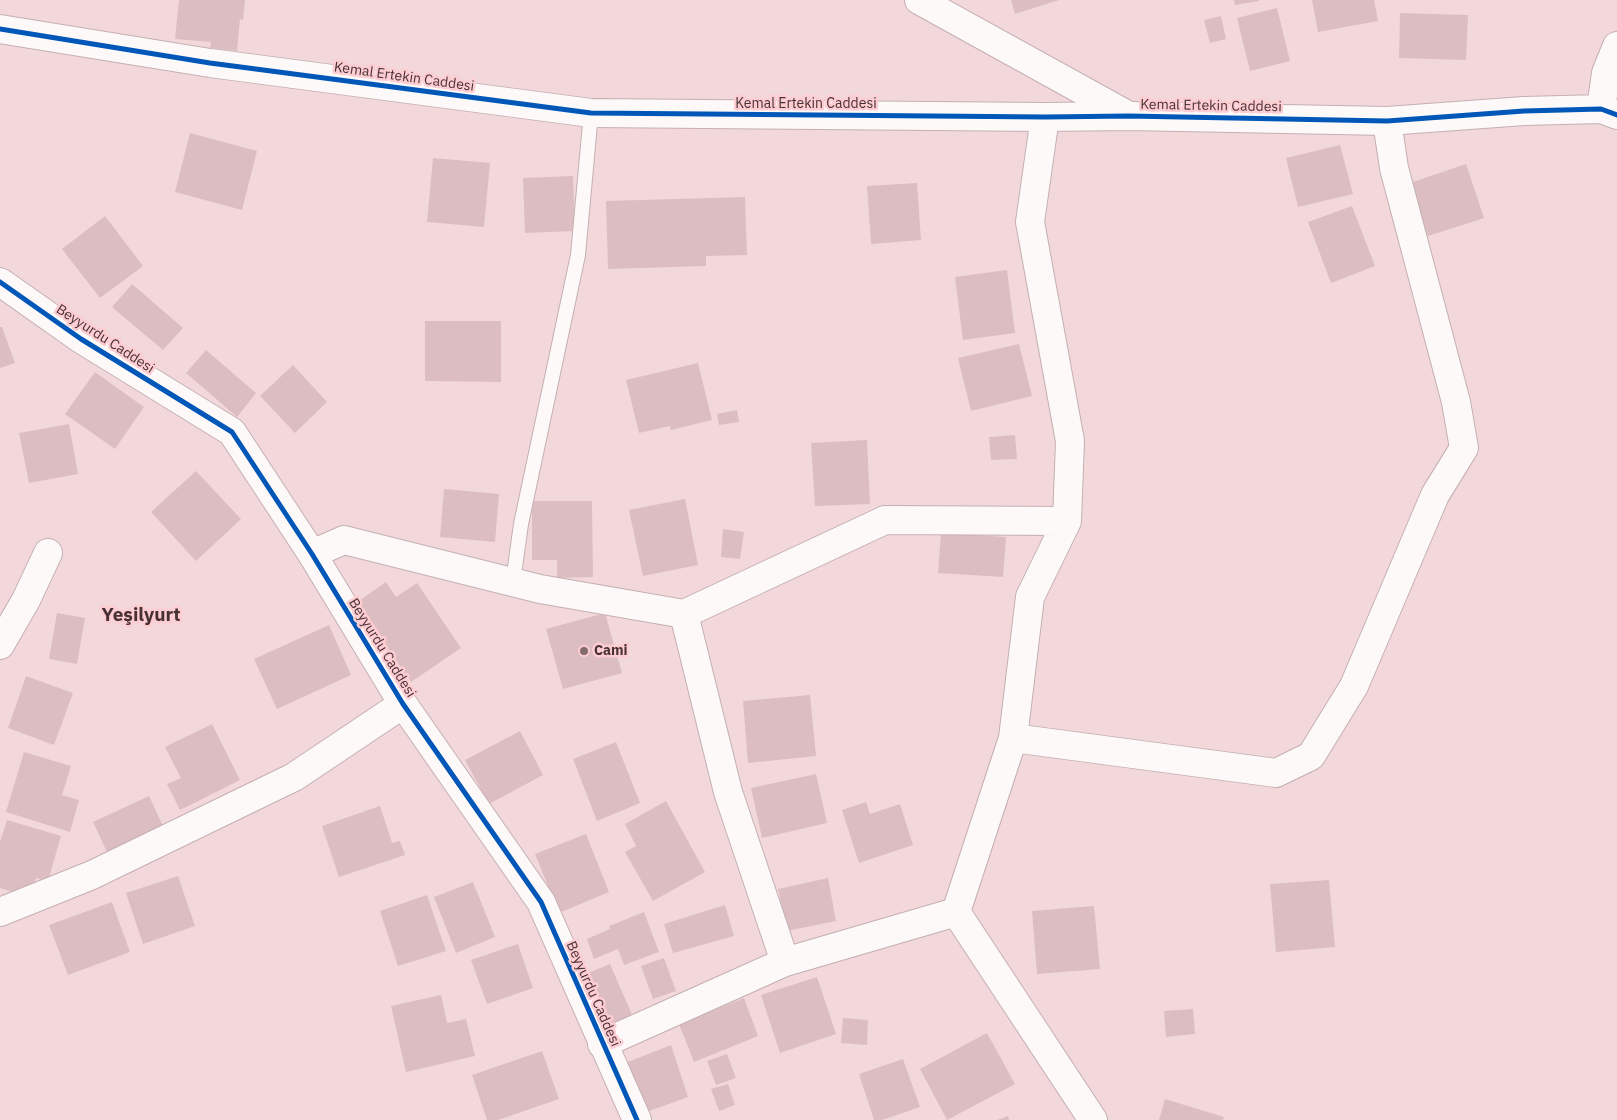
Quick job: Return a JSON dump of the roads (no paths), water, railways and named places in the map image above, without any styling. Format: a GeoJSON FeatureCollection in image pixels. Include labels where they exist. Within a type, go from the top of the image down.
{"type":"FeatureCollection","features":[{"type":"Feature","properties":{"kind":"street"},"geometry":{"type":"LineString","coordinates":[[919,0],[1129,116]]}},
{"type":"Feature","properties":{"kind":"street","name":"Kemal Ertekin Caddesi"},"geometry":{"type":"LineString","coordinates":[[0,28],[210,63],[591,113],[1129,116],[1387,121],[1524,110],[1609,112]]}},
{"type":"Feature","properties":{"kind":"street"},"geometry":{"type":"LineString","coordinates":[[1609,112],[1606,73],[1617,46]]}},
{"type":"Feature","properties":{"kind":"street"},"geometry":{"type":"LineString","coordinates":[[956,912],[1013,738],[1030,597],[1067,521],[1070,441],[1030,222],[1045,117]]}},
{"type":"Feature","properties":{"kind":"street"},"geometry":{"type":"LineString","coordinates":[[1013,738],[1276,773],[1311,756],[1354,686],[1436,495],[1464,448],[1456,402],[1394,168],[1387,121]]}},
{"type":"Feature","properties":{"kind":"street","name":"Beyyurdu Caddesi"},"geometry":{"type":"LineString","coordinates":[[0,282],[82,339],[232,432],[312,554],[403,704],[541,902],[637,1120]]}},
{"type":"Feature","properties":{"kind":"street"},"geometry":{"type":"LineString","coordinates":[[312,554],[344,540],[540,589],[684,614],[885,520],[1067,521]]}},
{"type":"Feature","properties":{"kind":"street"},"geometry":{"type":"LineString","coordinates":[[0,645],[26,600],[48,553]]}},
{"type":"Feature","properties":{"kind":"street"},"geometry":{"type":"LineString","coordinates":[[684,614],[728,792],[786,962]]}},
{"type":"Feature","properties":{"kind":"street"},"geometry":{"type":"LineString","coordinates":[[0,912],[92,874],[294,777],[403,704]]}},
{"type":"Feature","properties":{"kind":"street"},"geometry":{"type":"LineString","coordinates":[[602,1044],[786,962],[956,912]]}},
{"type":"Feature","properties":{"kind":"street"},"geometry":{"type":"LineString","coordinates":[[956,912],[1094,1120]]}},
{"type":"Feature","properties":{"kind":"lane"},"geometry":{"type":"LineString","coordinates":[[512,582],[521,524],[578,255],[591,113]]}},
{"type":"Feature","properties":{"kind":"place","name":"Cami"},"geometry":{"type":"Point","coordinates":[584,651]}},
{"type":"Feature","properties":{"kind":"district","name":"Yeşilyurt"},"geometry":{"type":"Point","coordinates":[141,616]}}]}
